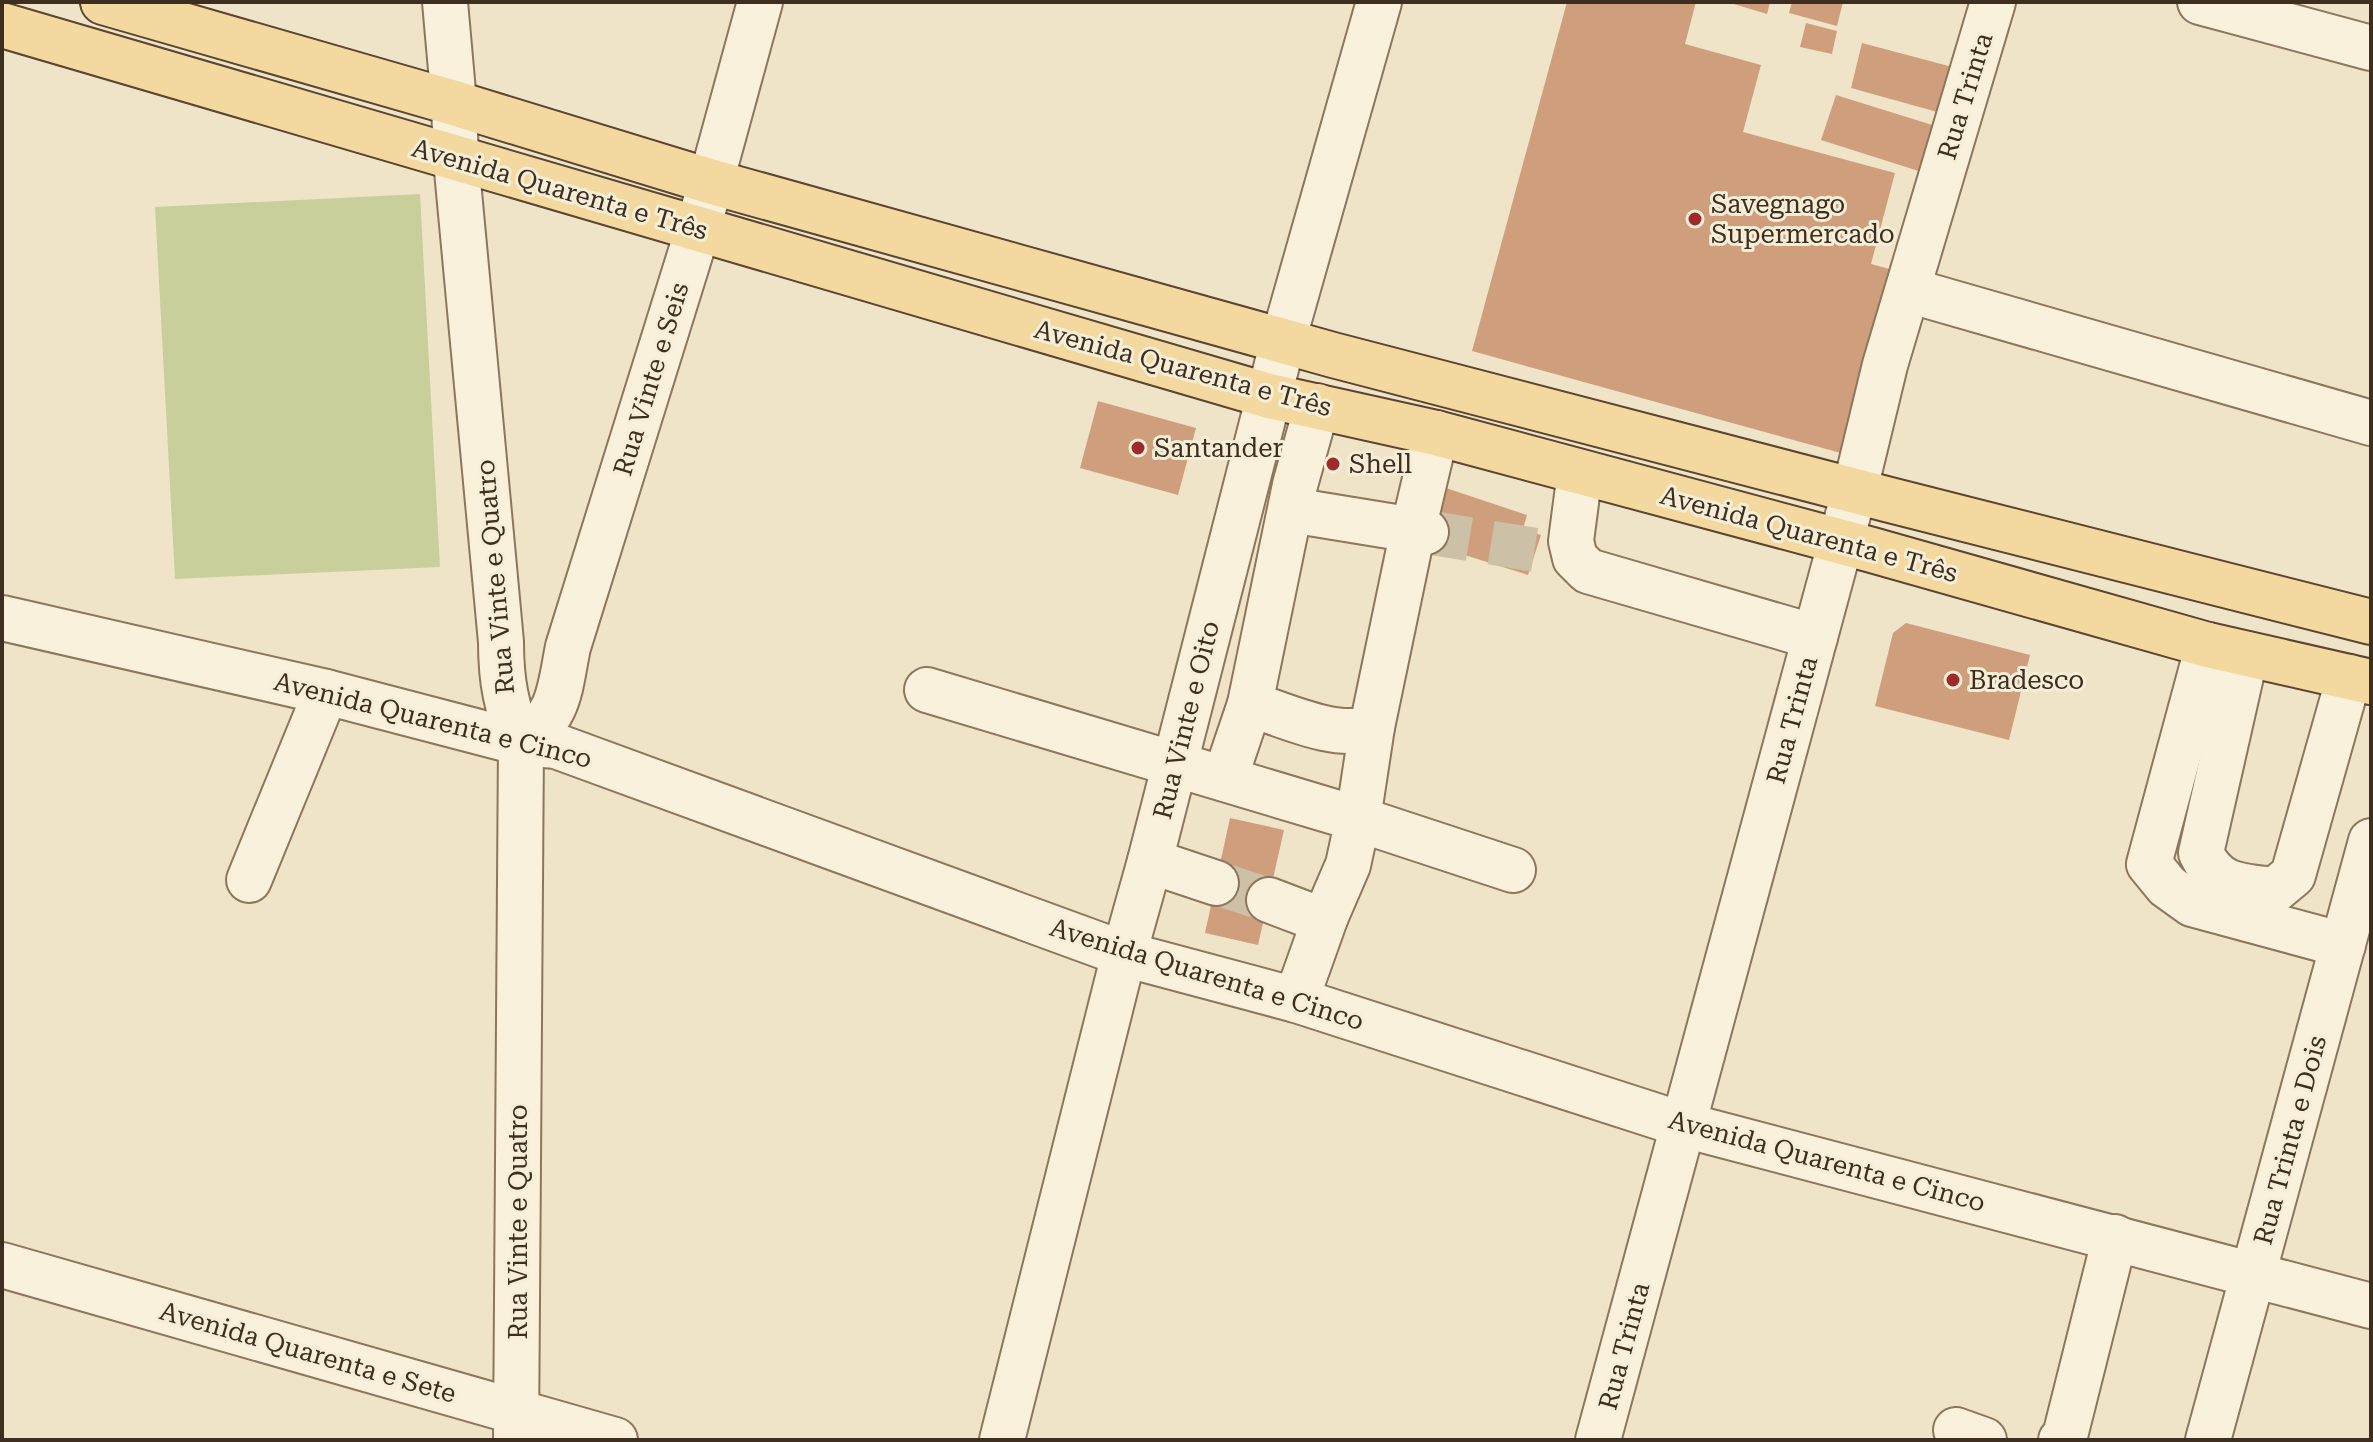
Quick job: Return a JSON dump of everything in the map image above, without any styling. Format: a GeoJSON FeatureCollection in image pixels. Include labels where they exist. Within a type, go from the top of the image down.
{"type":"FeatureCollection","features":[{"type":"Feature","properties":{"kind":"main road","name":"Avenida Quarenta e Três"},"geometry":{"type":"LineString","coordinates":[[103,2],[454,103],[709,181],[1283,341],[2371,622]]}},
{"type":"Feature","properties":{"kind":"main road","name":"Avenida Quarenta e Três"},"geometry":{"type":"LineString","coordinates":[[2,25],[1269,396],[1436,433],[2227,650],[2360,680]]}},
{"type":"Feature","properties":{"kind":"street","name":"Rua Vinte e Quatro"},"geometry":{"type":"LineString","coordinates":[[445,2],[456,160],[501,642],[501,679],[509,715],[521,743],[516,1427]]}},
{"type":"Feature","properties":{"kind":"street","name":"Rua Vinte e Seis"},"geometry":{"type":"LineString","coordinates":[[521,743],[541,729],[551,716],[568,647],[698,229],[760,2]]}},
{"type":"Feature","properties":{"kind":"street","name":"Rua Vinte e Oito"},"geometry":{"type":"LineString","coordinates":[[1002,1440],[1283,341],[1379,2]]}},
{"type":"Feature","properties":{"kind":"street","name":"Rua Trinta"},"geometry":{"type":"LineString","coordinates":[[1598,1440],[1855,489],[1885,365],[1993,2]]}},
{"type":"Feature","properties":{"kind":"street"},"geometry":{"type":"LineString","coordinates":[[2200,2],[2371,48]]}},
{"type":"Feature","properties":{"kind":"street"},"geometry":{"type":"LineString","coordinates":[[1908,290],[2371,423]]}},
{"type":"Feature","properties":{"kind":"street"},"geometry":{"type":"LineString","coordinates":[[1225,778],[1250,704],[1298,472],[1317,406]]}},
{"type":"Feature","properties":{"kind":"street"},"geometry":{"type":"LineString","coordinates":[[1296,1000],[1348,865],[1372,727],[1420,531],[1436,433]]}},
{"type":"Feature","properties":{"kind":"street"},"geometry":{"type":"LineString","coordinates":[[1580,472],[1571,541],[1556,554],[1588,571],[1815,637]]}},
{"type":"Feature","properties":{"kind":"street"},"geometry":{"type":"LineString","coordinates":[[1291,510],[1420,531]]}},
{"type":"Feature","properties":{"kind":"street","name":"Avenida Quarenta e Cinco"},"geometry":{"type":"LineString","coordinates":[[2,618],[326,692],[521,743],[556,746],[1124,954],[1296,1000],[1684,1125],[2371,1306]]}},
{"type":"Feature","properties":{"kind":"street"},"geometry":{"type":"LineString","coordinates":[[501,642],[516,655],[536,659],[558,654],[568,647]]}},
{"type":"Feature","properties":{"kind":"street"},"geometry":{"type":"LineString","coordinates":[[2227,650],[2201,853],[2218,878],[2239,886],[2275,890],[2293,875],[2360,680]]}},
{"type":"Feature","properties":{"kind":"street"},"geometry":{"type":"LineString","coordinates":[[2227,650],[2149,864],[2167,886],[2192,904],[2343,945]]}},
{"type":"Feature","properties":{"kind":"street"},"geometry":{"type":"LineString","coordinates":[[927,690],[1225,778],[1513,870]]}},
{"type":"Feature","properties":{"kind":"street"},"geometry":{"type":"LineString","coordinates":[[249,880],[326,692]]}},
{"type":"Feature","properties":{"kind":"street"},"geometry":{"type":"LineString","coordinates":[[1250,704],[1330,729],[1358,733],[1372,727]]}},
{"type":"Feature","properties":{"kind":"street","name":"Rua Trinta e Dois"},"geometry":{"type":"LineString","coordinates":[[2208,1440],[2371,841]]}},
{"type":"Feature","properties":{"kind":"street"},"geometry":{"type":"LineString","coordinates":[[1150,861],[1216,883]]}},
{"type":"Feature","properties":{"kind":"street"},"geometry":{"type":"LineString","coordinates":[[1269,900],[1311,916],[1326,916]]}},
{"type":"Feature","properties":{"kind":"street"},"geometry":{"type":"LineString","coordinates":[[2061,1440],[2065,1436],[2115,1237]]}},
{"type":"Feature","properties":{"kind":"street","name":"Avenida Quarenta e Sete"},"geometry":{"type":"LineString","coordinates":[[2,1265],[516,1427],[615,1440]]}},
{"type":"Feature","properties":{"kind":"green space"},"geometry":{"type":"Polygon","coordinates":[[[420,194],[440,567],[175,579],[155,207],[420,194]]]}},
{"type":"Feature","properties":{"kind":"building","name":"Savegnago Supermercado"},"geometry":{"type":"Polygon","coordinates":[[[1567,2],[1696,2],[1685,44],[1761,65],[1743,132],[1895,173],[1871,264],[1897,271],[1848,455],[1472,351],[1567,2]]]}},
{"type":"Feature","properties":{"kind":"building"},"geometry":{"type":"Polygon","coordinates":[[[1727,2],[1770,2],[1767,14],[1727,2]]]}},
{"type":"Feature","properties":{"kind":"building"},"geometry":{"type":"Polygon","coordinates":[[[1792,2],[1843,2],[1837,26],[1789,13],[1792,2]]]}},
{"type":"Feature","properties":{"kind":"building"},"geometry":{"type":"Polygon","coordinates":[[[1806,23],[1837,31],[1832,54],[1800,47],[1806,23]]]}},
{"type":"Feature","properties":{"kind":"building"},"geometry":{"type":"Polygon","coordinates":[[[1862,43],[1960,69],[1948,115],[1851,88],[1862,43]]]}},
{"type":"Feature","properties":{"kind":"building"},"geometry":{"type":"Polygon","coordinates":[[[1836,95],[1942,128],[1928,174],[1821,140],[1836,95]]]}},
{"type":"Feature","properties":{"kind":"building","name":"Santander"},"geometry":{"type":"Polygon","coordinates":[[[1098,401],[1196,428],[1178,495],[1080,468],[1098,401]]]}},
{"type":"Feature","properties":{"kind":"building"},"geometry":{"type":"Polygon","coordinates":[[[1440,486],[1527,515],[1523,529],[1541,535],[1528,575],[1423,542],[1440,486]]]}},
{"type":"Feature","properties":{"kind":"building","name":"Bradesco"},"geometry":{"type":"Polygon","coordinates":[[[1906,623],[2030,655],[2009,740],[1875,706],[1893,633],[1906,623]]]}},
{"type":"Feature","properties":{"kind":"building"},"geometry":{"type":"Polygon","coordinates":[[[1230,818],[1284,830],[1258,945],[1205,933],[1230,818]]]}},
{"type":"Feature","properties":{"kind":"tunnel"},"geometry":{"type":"LineString","coordinates":[[1426,532],[1536,550]]}},
{"type":"Feature","properties":{"kind":"tunnel"},"geometry":{"type":"LineString","coordinates":[[1216,883],[1269,900]]}},
{"type":"Feature","properties":{"kind":"place","name":"Savegnago Supermercado"},"geometry":{"type":"Point","coordinates":[1695,219]}},
{"type":"Feature","properties":{"kind":"place","name":"Santander"},"geometry":{"type":"Point","coordinates":[1138,448]}},
{"type":"Feature","properties":{"kind":"place","name":"Shell"},"geometry":{"type":"Point","coordinates":[1333,464]}},
{"type":"Feature","properties":{"kind":"place","name":"Bradesco"},"geometry":{"type":"Point","coordinates":[1953,680]}}]}
